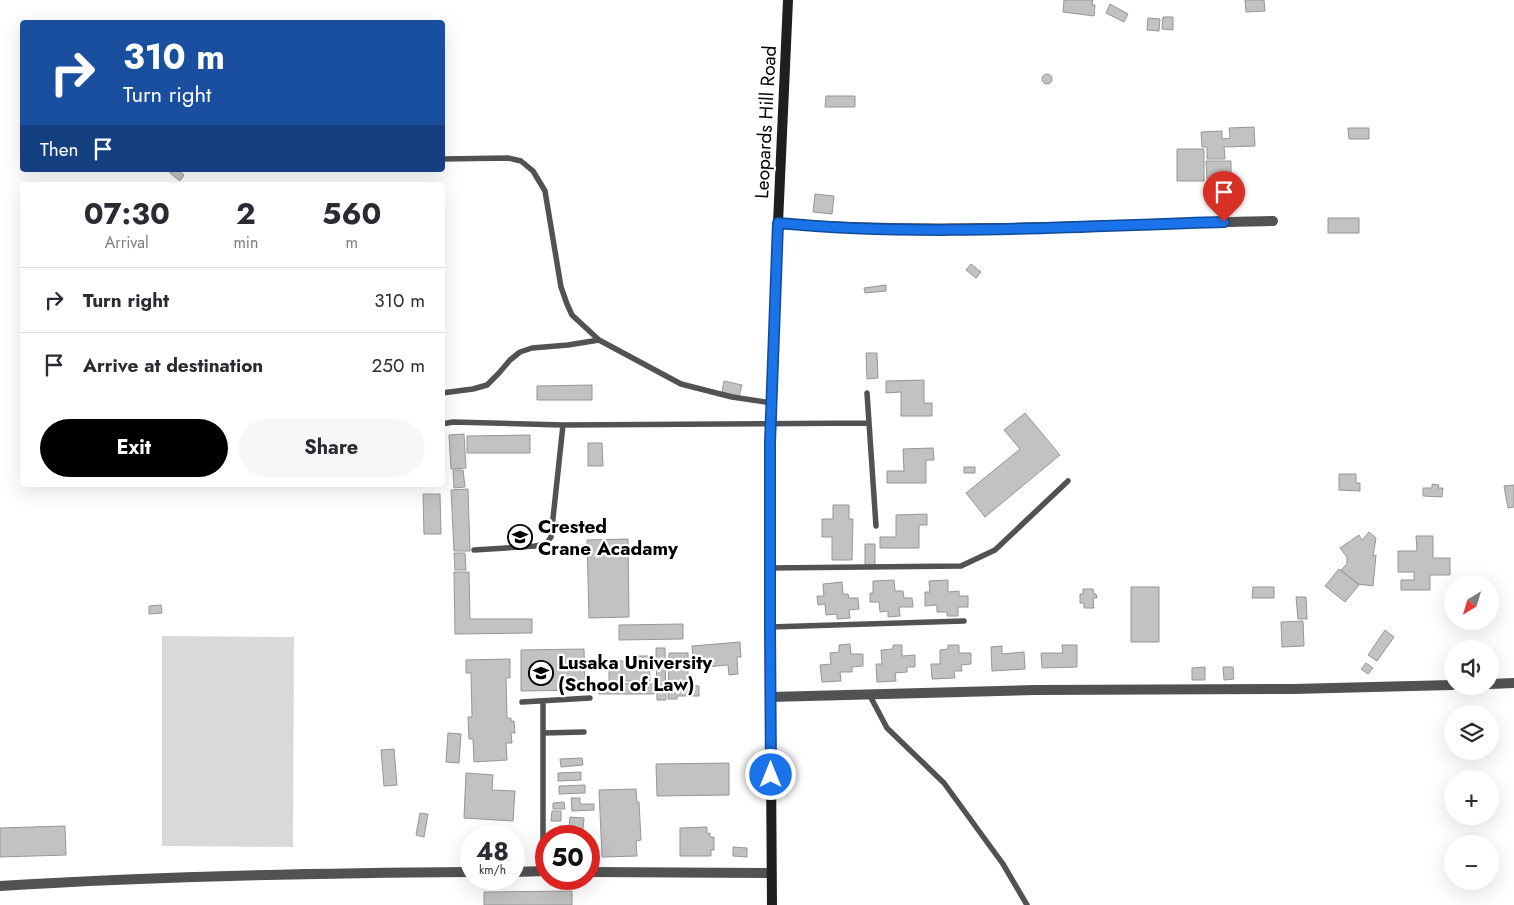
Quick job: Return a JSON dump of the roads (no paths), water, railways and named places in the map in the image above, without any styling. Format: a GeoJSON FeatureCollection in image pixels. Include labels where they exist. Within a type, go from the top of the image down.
{"type":"FeatureCollection","features":[{"type":"Feature","properties":{"kind":"main road","name":"Leopards Hill Road"},"geometry":{"type":"LineString","coordinates":[[772,905],[770,696],[771,424],[788,0]]}},
{"type":"Feature","properties":{"kind":"street"},"geometry":{"type":"LineString","coordinates":[[778,223],[824,227],[910,230],[1273,221]]}},
{"type":"Feature","properties":{"kind":"street"},"geometry":{"type":"LineString","coordinates":[[1499,684],[1514,683]]}},
{"type":"Feature","properties":{"kind":"street"},"geometry":{"type":"LineString","coordinates":[[770,696],[1035,690],[1293,689],[1444,685]]}},
{"type":"Feature","properties":{"kind":"street"},"geometry":{"type":"LineString","coordinates":[[0,886],[96,880],[460,872]]}},
{"type":"Feature","properties":{"kind":"street"},"geometry":{"type":"LineString","coordinates":[[600,872],[772,873]]}},
{"type":"Feature","properties":{"kind":"lane"},"geometry":{"type":"LineString","coordinates":[[445,159],[508,158],[521,161],[533,171],[545,191],[561,287],[567,304],[572,315],[599,340],[681,384],[732,397],[772,403]]}},
{"type":"Feature","properties":{"kind":"lane"},"geometry":{"type":"LineString","coordinates":[[445,393],[487,385],[520,352],[532,348],[599,340]]}},
{"type":"Feature","properties":{"kind":"lane"},"geometry":{"type":"LineString","coordinates":[[867,393],[876,526]]}},
{"type":"Feature","properties":{"kind":"lane"},"geometry":{"type":"LineString","coordinates":[[445,423],[453,422],[563,425],[868,423]]}},
{"type":"Feature","properties":{"kind":"lane"},"geometry":{"type":"LineString","coordinates":[[474,550],[535,546],[546,544],[551,537],[563,425]]}},
{"type":"Feature","properties":{"kind":"lane"},"geometry":{"type":"LineString","coordinates":[[770,568],[961,566],[995,550],[1068,481]]}},
{"type":"Feature","properties":{"kind":"lane"},"geometry":{"type":"LineString","coordinates":[[770,626],[964,621]]}},
{"type":"Feature","properties":{"kind":"lane"},"geometry":{"type":"LineString","coordinates":[[869,694],[887,728],[944,783],[1003,864],[1027,905]]}},
{"type":"Feature","properties":{"kind":"lane"},"geometry":{"type":"LineString","coordinates":[[522,702],[590,698]]}},
{"type":"Feature","properties":{"kind":"lane"},"geometry":{"type":"LineString","coordinates":[[543,701],[544,825]]}},
{"type":"Feature","properties":{"kind":"lane"},"geometry":{"type":"LineString","coordinates":[[543,733],[584,732]]}},
{"type":"Feature","properties":{"kind":"place","name":"Crested Crane Acadamy"},"geometry":{"type":"Point","coordinates":[520,537]}},
{"type":"Feature","properties":{"kind":"place","name":"Lusaka University (School of Law)"},"geometry":{"type":"Point","coordinates":[541,673]}}]}
